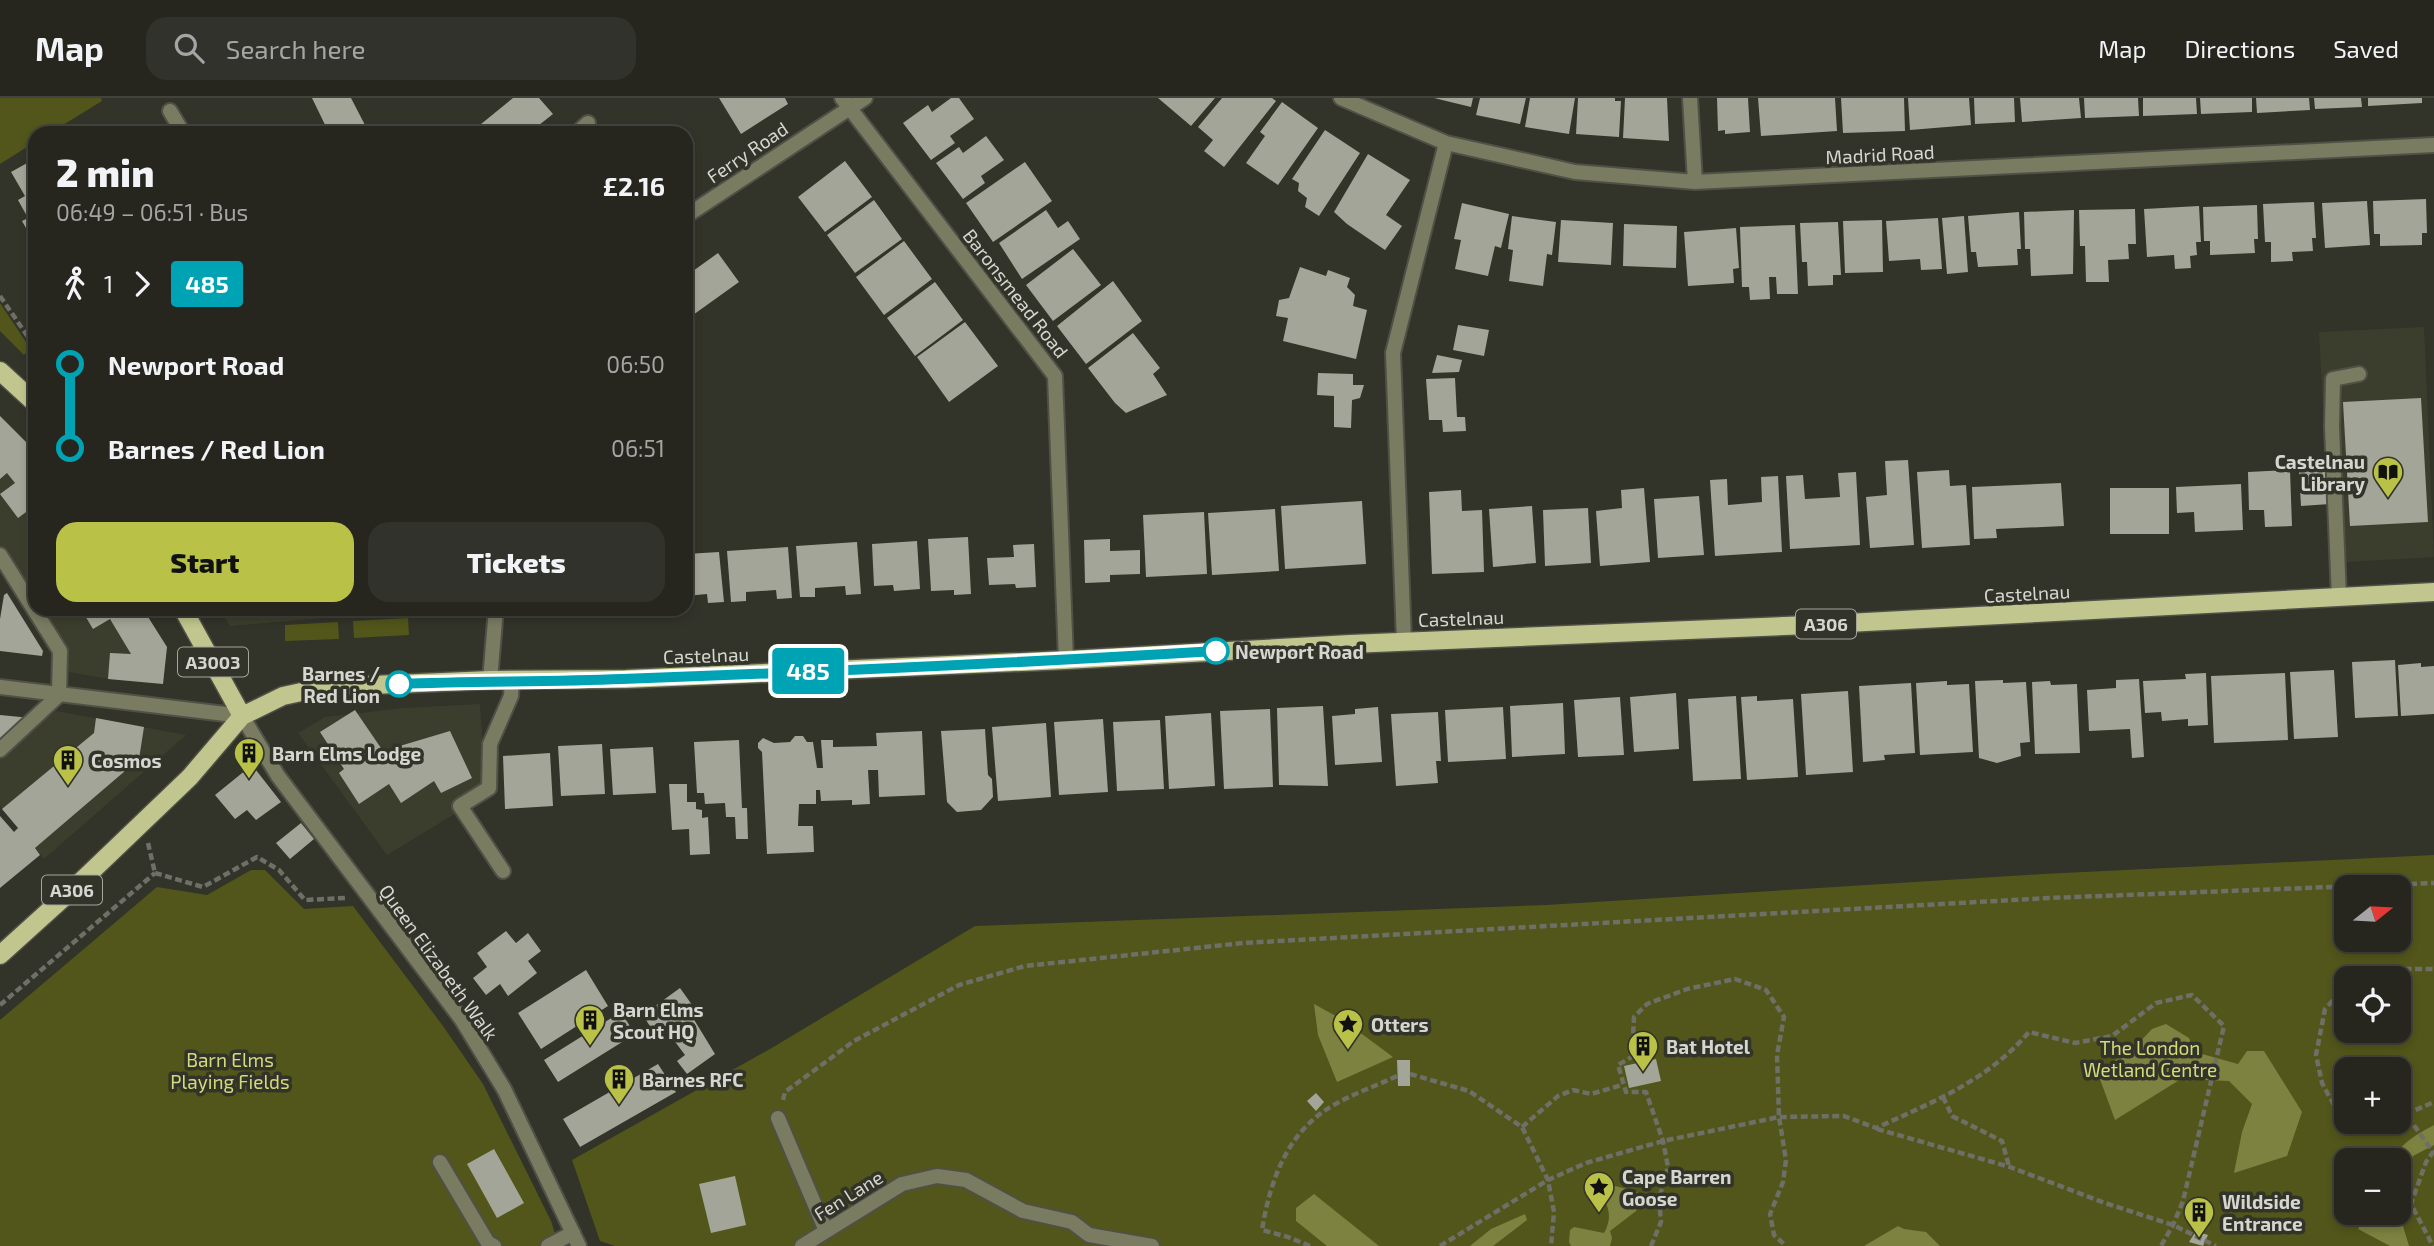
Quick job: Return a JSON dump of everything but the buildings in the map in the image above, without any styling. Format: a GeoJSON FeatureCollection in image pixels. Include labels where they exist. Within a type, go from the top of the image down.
{"type":"FeatureCollection","features":[{"type":"Feature","properties":{"kind":"main road"},"geometry":{"type":"LineString","coordinates":[[1,374],[28,396]]}},
{"type":"Feature","properties":{"kind":"main road","name":"Castelnau"},"geometry":{"type":"LineString","coordinates":[[490,680],[614,680],[1066,660],[1404,641],[1809,625],[2434,592]]}},
{"type":"Feature","properties":{"kind":"main road","name":"A3003"},"geometry":{"type":"LineString","coordinates":[[187,616],[242,716]]}},
{"type":"Feature","properties":{"kind":"main road","name":"A306"},"geometry":{"type":"LineString","coordinates":[[0,955],[190,777],[242,716],[282,696],[324,687],[490,680]]}},
{"type":"Feature","properties":{"kind":"street","name":"Ferry Road"},"geometry":{"type":"LineString","coordinates":[[693,211],[845,103],[865,98]]}},
{"type":"Feature","properties":{"kind":"street","name":"Madrid Road"},"geometry":{"type":"LineString","coordinates":[[1341,98],[1446,143],[1575,172],[1695,182],[2434,145]]}},
{"type":"Feature","properties":{"kind":"street"},"geometry":{"type":"LineString","coordinates":[[1690,98],[1695,182]]}},
{"type":"Feature","properties":{"kind":"street","name":"Baronsmead Road"},"geometry":{"type":"LineString","coordinates":[[845,103],[1055,376],[1066,660]]}},
{"type":"Feature","properties":{"kind":"street"},"geometry":{"type":"LineString","coordinates":[[170,111],[180,126]]}},
{"type":"Feature","properties":{"kind":"street"},"geometry":{"type":"LineString","coordinates":[[585,126],[588,123]]}},
{"type":"Feature","properties":{"kind":"street"},"geometry":{"type":"LineString","coordinates":[[1404,641],[1394,353],[1446,143]]}},
{"type":"Feature","properties":{"kind":"street"},"geometry":{"type":"LineString","coordinates":[[2339,598],[2332,427],[2333,379],[2359,374]]}},
{"type":"Feature","properties":{"kind":"street"},"geometry":{"type":"LineString","coordinates":[[0,555],[28,600]]}},
{"type":"Feature","properties":{"kind":"street"},"geometry":{"type":"LineString","coordinates":[[0,750],[59,695],[60,651],[38,616]]}},
{"type":"Feature","properties":{"kind":"street"},"geometry":{"type":"LineString","coordinates":[[490,680],[495,616]]}},
{"type":"Feature","properties":{"kind":"street"},"geometry":{"type":"LineString","coordinates":[[503,871],[460,806],[489,788],[490,744],[510,696],[512,680]]}},
{"type":"Feature","properties":{"kind":"street"},"geometry":{"type":"LineString","coordinates":[[0,687],[242,716]]}},
{"type":"Feature","properties":{"kind":"street","name":"Queen Elizabeth Walk"},"geometry":{"type":"LineString","coordinates":[[242,716],[278,776],[462,1020],[503,1089],[576,1240]]}},
{"type":"Feature","properties":{"kind":"street"},"geometry":{"type":"LineString","coordinates":[[778,1118],[826,1231]]}},
{"type":"Feature","properties":{"kind":"street"},"geometry":{"type":"LineString","coordinates":[[440,1162],[488,1242],[494,1246]]}},
{"type":"Feature","properties":{"kind":"street","name":"Fen Lane"},"geometry":{"type":"LineString","coordinates":[[802,1246],[902,1184],[937,1176],[966,1180],[1023,1210],[1072,1222],[1089,1235],[1152,1246]]}},
{"type":"Feature","properties":{"kind":"street"},"geometry":{"type":"LineString","coordinates":[[548,1246],[576,1240]]}},
{"type":"Feature","properties":{"kind":"path"},"geometry":{"type":"LineString","coordinates":[[0,296],[28,337]]}},
{"type":"Feature","properties":{"kind":"path"},"geometry":{"type":"LineString","coordinates":[[0,1005],[155,873],[203,887],[257,857],[279,870],[305,900],[367,896]]}},
{"type":"Feature","properties":{"kind":"path"},"geometry":{"type":"LineString","coordinates":[[778,1118],[785,1092],[854,1041],[959,985],[1025,966],[1243,943],[2035,898],[2434,883]]}},
{"type":"Feature","properties":{"kind":"path"},"geometry":{"type":"LineString","coordinates":[[2411,969],[2434,968]]}},
{"type":"Feature","properties":{"kind":"path"},"geometry":{"type":"LineString","coordinates":[[1651,1246],[1661,1222],[1659,1199],[1668,1167],[1663,1141],[1646,1092],[1626,1092],[1618,1066],[1637,1055],[1633,1037],[1634,1017],[1647,1004],[1687,989],[1735,979],[1766,990],[1784,1017],[1777,1055],[1779,1117],[1786,1160],[1783,1182],[1770,1214],[1774,1235],[1786,1246]]}},
{"type":"Feature","properties":{"kind":"path"},"geometry":{"type":"LineString","coordinates":[[1876,1128],[1973,1082],[2012,1053],[2029,1032],[2075,1043],[2112,1036],[2156,1003],[2192,995],[2224,1026],[2183,1200],[2161,1246]]}},
{"type":"Feature","properties":{"kind":"path"},"geometry":{"type":"LineString","coordinates":[[2334,999],[2325,1009],[2316,1055],[2322,1083],[2334,1105]]}},
{"type":"Feature","properties":{"kind":"path"},"geometry":{"type":"LineString","coordinates":[[1410,1074],[1469,1091],[1522,1127],[1548,1180],[1553,1212],[1551,1246]]}},
{"type":"Feature","properties":{"kind":"path"},"geometry":{"type":"LineString","coordinates":[[1310,1246],[1262,1230],[1267,1198],[1282,1160],[1303,1128],[1332,1106],[1397,1076]]}},
{"type":"Feature","properties":{"kind":"path"},"geometry":{"type":"LineString","coordinates":[[1522,1127],[1558,1096],[1573,1090],[1591,1094],[1622,1084]]}},
{"type":"Feature","properties":{"kind":"path"},"geometry":{"type":"LineString","coordinates":[[1943,1097],[1952,1116],[2003,1141],[2010,1167]]}},
{"type":"Feature","properties":{"kind":"path"},"geometry":{"type":"LineString","coordinates":[[2411,1112],[2434,1102]]}},
{"type":"Feature","properties":{"kind":"path"},"geometry":{"type":"LineString","coordinates":[[1440,1246],[1548,1180],[1586,1163],[1663,1141],[1779,1117],[1844,1116],[2010,1167],[2173,1225],[2216,1246]]}},
{"type":"Feature","properties":{"kind":"path"},"geometry":{"type":"LineString","coordinates":[[2411,1121],[2433,1152],[2426,1162],[2411,1205],[2433,1246]]}},
{"type":"Feature","properties":{"kind":"shaded area"},"geometry":{"type":"Polygon","coordinates":[[[2424,327],[2434,557],[2331,563],[2319,332],[2424,327]]]}},
{"type":"Feature","properties":{"kind":"shaded area"},"geometry":{"type":"Polygon","coordinates":[[[0,416],[28,444],[28,613],[0,568],[0,416]]]}},
{"type":"Feature","properties":{"kind":"shaded area"},"geometry":{"type":"Polygon","coordinates":[[[30,616],[147,616],[167,647],[163,684],[108,679],[52,669],[53,653],[30,616]]]}},
{"type":"Feature","properties":{"kind":"shaded area"},"geometry":{"type":"Polygon","coordinates":[[[224,616],[348,616],[230,626],[224,616]]]}},
{"type":"Feature","properties":{"kind":"shaded area"},"geometry":{"type":"Polygon","coordinates":[[[480,704],[486,795],[387,855],[298,733],[325,717],[404,708],[480,704]]]}},
{"type":"Feature","properties":{"kind":"shaded area"},"geometry":{"type":"Polygon","coordinates":[[[56,711],[186,735],[44,859],[0,806],[0,756],[56,711]]]}},
{"type":"Feature","properties":{"kind":"shaded area"},"geometry":{"type":"Polygon","coordinates":[[[1314,1004],[1343,1020],[1393,1057],[1337,1082],[1318,1035],[1314,1004]]]}},
{"type":"Feature","properties":{"kind":"shaded area"},"geometry":{"type":"Polygon","coordinates":[[[2166,1024],[2189,1038],[2195,1052],[2238,1064],[2247,1051],[2264,1051],[2302,1112],[2287,1156],[2234,1173],[2242,1132],[2252,1104],[2229,1081],[2181,1079],[2115,1120],[2097,1071],[2131,1051],[2152,1029],[2166,1024]]]}},
{"type":"Feature","properties":{"kind":"shaded area"},"geometry":{"type":"Polygon","coordinates":[[[2434,1125],[2434,1145],[2413,1156],[2411,1161],[2411,1148],[2401,1148],[2434,1125]]]}},
{"type":"Feature","properties":{"kind":"shaded area"},"geometry":{"type":"Polygon","coordinates":[[[1600,1182],[1638,1192],[1636,1211],[1610,1231],[1610,1246],[1571,1246],[1570,1230],[1574,1227],[1604,1233],[1609,1213],[1594,1185],[1600,1182]]]}},
{"type":"Feature","properties":{"kind":"shaded area"},"geometry":{"type":"Polygon","coordinates":[[[1314,1194],[1379,1246],[1327,1246],[1296,1221],[1296,1208],[1314,1194]]]}},
{"type":"Feature","properties":{"kind":"shaded area"},"geometry":{"type":"Polygon","coordinates":[[[1525,1214],[1527,1220],[1493,1246],[1470,1246],[1491,1229],[1525,1214]]]}},
{"type":"Feature","properties":{"kind":"shaded area"},"geometry":{"type":"Polygon","coordinates":[[[2360,1225],[2403,1225],[2409,1246],[2390,1246],[2358,1229],[2360,1225]]]}},
{"type":"Feature","properties":{"kind":"shaded area"},"geometry":{"type":"Polygon","coordinates":[[[1898,1226],[1926,1232],[1940,1246],[1864,1246],[1898,1226]]]}},
{"type":"Feature","properties":{"kind":"green space"},"geometry":{"type":"Polygon","coordinates":[[[0,98],[101,98],[102,101],[61,126],[28,126],[28,146],[0,164],[0,98]]]}},
{"type":"Feature","properties":{"kind":"green space"},"geometry":{"type":"Polygon","coordinates":[[[0,303],[28,345],[28,350],[24,355],[0,331],[0,303]]]}},
{"type":"Feature","properties":{"kind":"green space"},"geometry":{"type":"Polygon","coordinates":[[[408,618],[409,635],[354,638],[353,621],[408,618]]]}},
{"type":"Feature","properties":{"kind":"green space"},"geometry":{"type":"Polygon","coordinates":[[[338,622],[339,639],[285,641],[285,625],[338,622]]]}},
{"type":"Feature","properties":{"kind":"green space","name":"The London Wetland Centre"},"geometry":{"type":"Polygon","coordinates":[[[2434,855],[2434,1246],[615,1246],[600,1241],[572,1160],[770,1049],[975,926],[1546,905],[2043,874],[2434,855]]]}},
{"type":"Feature","properties":{"kind":"green space","name":"Barn Elms Playing Fields"},"geometry":{"type":"Polygon","coordinates":[[[251,870],[265,870],[304,909],[353,906],[483,1084],[551,1221],[559,1246],[0,1246],[0,1020],[157,887],[207,895],[251,870]]]}},
{"type":"Feature","properties":{"kind":"bus line","name":"485"},"geometry":{"type":"LineString","coordinates":[[399,684],[626,679],[1216,651]]}},
{"type":"Feature","properties":{"kind":"place","name":"Castelnau Library"},"geometry":{"type":"Point","coordinates":[2388,499]}},
{"type":"Feature","properties":{"kind":"place","name":"Newport Road"},"geometry":{"type":"Point","coordinates":[1216,651]}},
{"type":"Feature","properties":{"kind":"place","name":"Barnes / Red Lion"},"geometry":{"type":"Point","coordinates":[399,684]}},
{"type":"Feature","properties":{"kind":"place","name":"Barn Elms Lodge"},"geometry":{"type":"Point","coordinates":[249,780]}},
{"type":"Feature","properties":{"kind":"place","name":"Cosmos"},"geometry":{"type":"Point","coordinates":[68,787]}},
{"type":"Feature","properties":{"kind":"place","name":"Barn Elms Scout HQ"},"geometry":{"type":"Point","coordinates":[590,1047]}},
{"type":"Feature","properties":{"kind":"place","name":"Otters"},"geometry":{"type":"Point","coordinates":[1348,1051]}},
{"type":"Feature","properties":{"kind":"place","name":"Bat Hotel"},"geometry":{"type":"Point","coordinates":[1643,1073]}},
{"type":"Feature","properties":{"kind":"place","name":"Barnes RFC"},"geometry":{"type":"Point","coordinates":[619,1106]}},
{"type":"Feature","properties":{"kind":"place","name":"Cape Barren Goose"},"geometry":{"type":"Point","coordinates":[1599,1214]}},
{"type":"Feature","properties":{"kind":"place","name":"Wildside Entrance"},"geometry":{"type":"Point","coordinates":[2199,1239]}}]}
